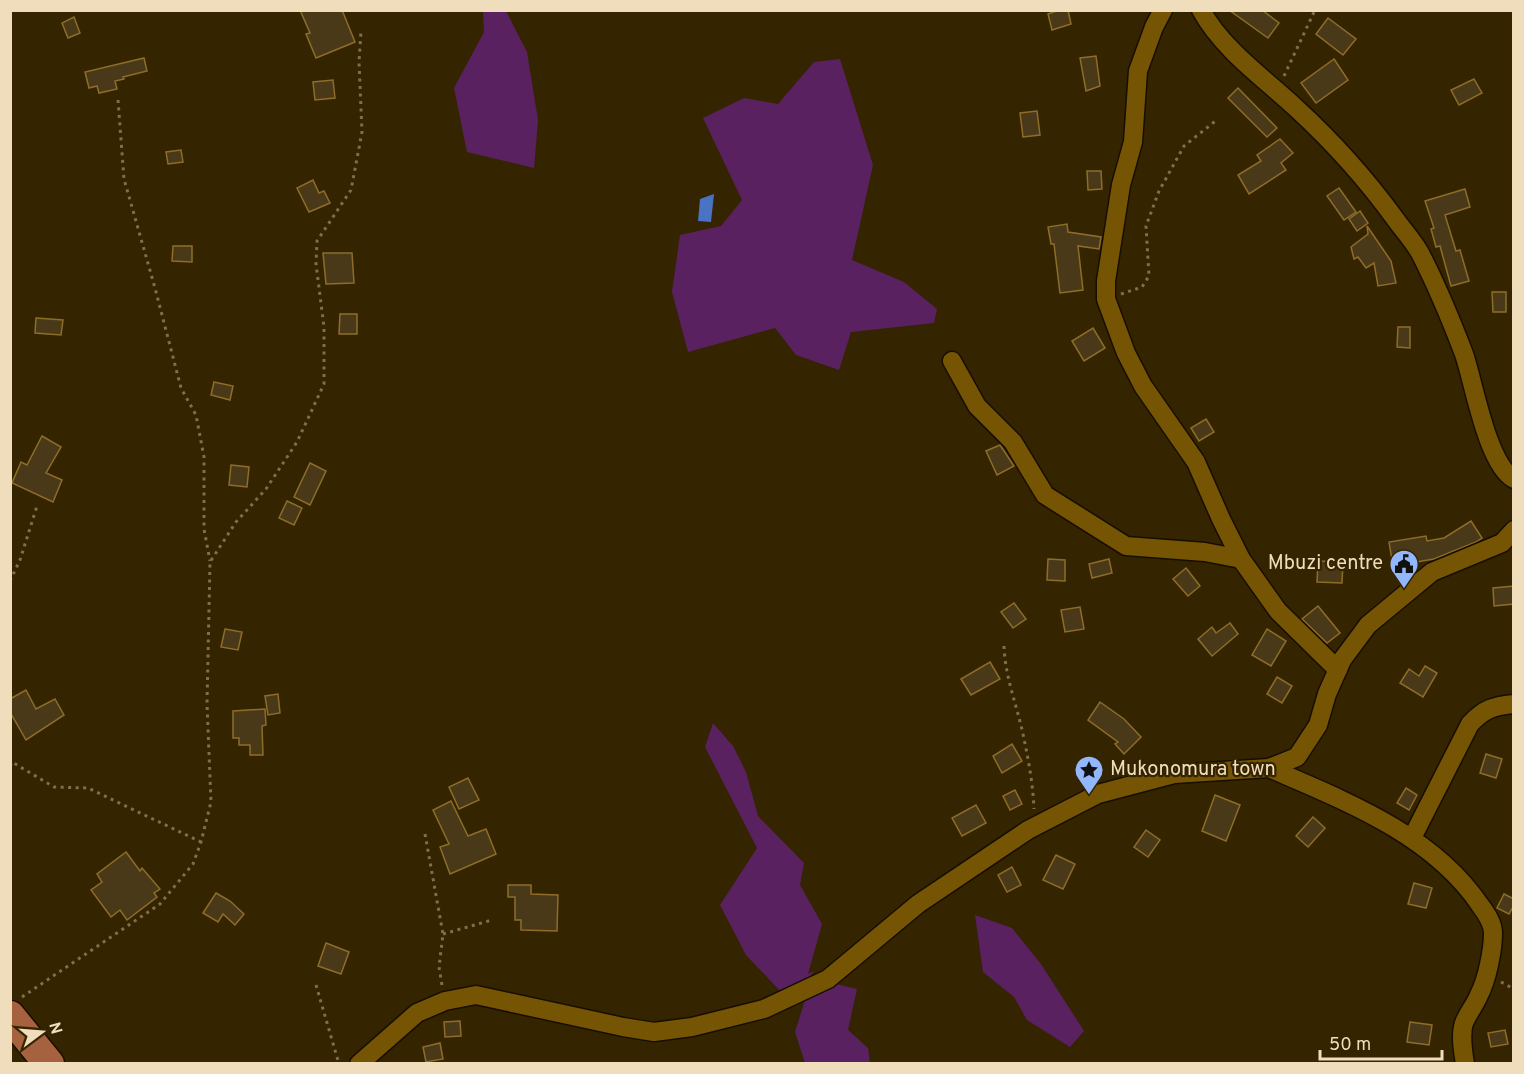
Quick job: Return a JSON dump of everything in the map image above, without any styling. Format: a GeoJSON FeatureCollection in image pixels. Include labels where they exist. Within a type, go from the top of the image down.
{"type":"FeatureCollection","features":[{"type":"Feature","properties":{"kind":"main road"},"geometry":{"type":"LineString","coordinates":[[15,1008],[49,1064]]}},
{"type":"Feature","properties":{"kind":"street"},"geometry":{"type":"LineString","coordinates":[[1163,10],[1154,27],[1138,71],[1133,142],[1121,185],[1106,281],[1106,299],[1126,353],[1143,386],[1196,462],[1241,559],[1278,611],[1314,649],[1338,670]]}},
{"type":"Feature","properties":{"kind":"street"},"geometry":{"type":"LineString","coordinates":[[1201,10],[1227,44],[1343,155],[1383,202],[1419,251],[1446,307],[1465,357],[1478,408],[1493,450],[1509,477],[1514,479]]}},
{"type":"Feature","properties":{"kind":"street"},"geometry":{"type":"LineString","coordinates":[[952,361],[977,406],[1013,442],[1045,495],[1126,546],[1205,552],[1241,559]]}},
{"type":"Feature","properties":{"kind":"street"},"geometry":{"type":"LineString","coordinates":[[359,1064],[417,1013],[446,1001],[476,995],[654,1032],[692,1027],[764,1009],[828,979],[918,904],[1036,826],[1098,794],[1174,774],[1269,768],[1297,758],[1317,725],[1342,660],[1368,625],[1432,572],[1502,543],[1514,530]]}},
{"type":"Feature","properties":{"kind":"street"},"geometry":{"type":"LineString","coordinates":[[1412,838],[1470,724],[1494,706],[1514,704]]}},
{"type":"Feature","properties":{"kind":"street"},"geometry":{"type":"LineString","coordinates":[[1269,768],[1320,790],[1412,838],[1467,885],[1488,916],[1493,931],[1480,994],[1464,1024],[1462,1045],[1465,1064]]}},
{"type":"Feature","properties":{"kind":"path"},"geometry":{"type":"LineString","coordinates":[[1279,92],[1289,64],[1315,10]]}},
{"type":"Feature","properties":{"kind":"path"},"geometry":{"type":"LineString","coordinates":[[210,562],[236,522],[266,489],[297,442],[324,384],[324,327],[316,264],[317,241],[351,190],[362,132],[359,62],[361,31]]}},
{"type":"Feature","properties":{"kind":"path"},"geometry":{"type":"LineString","coordinates":[[15,1008],[160,904],[193,864],[211,802],[207,704],[210,562],[204,529],[204,457],[196,415],[181,388],[124,179],[118,100]]}},
{"type":"Feature","properties":{"kind":"path"},"geometry":{"type":"LineString","coordinates":[[1106,299],[1142,287],[1149,276],[1146,226],[1159,191],[1184,146],[1218,119]]}},
{"type":"Feature","properties":{"kind":"path"},"geometry":{"type":"LineString","coordinates":[[10,581],[20,560],[38,506]]}},
{"type":"Feature","properties":{"kind":"path"},"geometry":{"type":"LineString","coordinates":[[1004,646],[1004,661],[1024,738],[1036,826]]}},
{"type":"Feature","properties":{"kind":"path"},"geometry":{"type":"LineString","coordinates":[[10,766],[12,762],[54,787],[88,788],[201,842]]}},
{"type":"Feature","properties":{"kind":"path"},"geometry":{"type":"LineString","coordinates":[[425,834],[443,934],[439,967],[446,1001]]}},
{"type":"Feature","properties":{"kind":"path"},"geometry":{"type":"LineString","coordinates":[[443,934],[492,920]]}},
{"type":"Feature","properties":{"kind":"path"},"geometry":{"type":"LineString","coordinates":[[316,985],[339,1064]]}},
{"type":"Feature","properties":{"kind":"shaded area"},"geometry":{"type":"Polygon","coordinates":[[[483,11],[506,11],[527,52],[538,120],[534,168],[467,152],[454,88],[484,32],[483,11]]]}},
{"type":"Feature","properties":{"kind":"shaded area"},"geometry":{"type":"Polygon","coordinates":[[[840,59],[873,165],[852,260],[904,282],[937,309],[934,323],[851,332],[839,370],[796,355],[775,328],[688,352],[672,292],[680,235],[721,226],[742,200],[703,118],[744,98],[778,104],[814,62],[840,59]]]}},
{"type":"Feature","properties":{"kind":"shaded area"},"geometry":{"type":"Polygon","coordinates":[[[713,723],[733,746],[746,772],[758,816],[804,863],[800,885],[822,924],[808,974],[814,971],[804,985],[784,995],[746,955],[720,905],[757,848],[705,747],[713,723]]]}},
{"type":"Feature","properties":{"kind":"shaded area"},"geometry":{"type":"Polygon","coordinates":[[[975,915],[1012,928],[1041,964],[1084,1031],[1070,1047],[1027,1020],[1014,997],[983,972],[975,915]]]}},
{"type":"Feature","properties":{"kind":"shaded area"},"geometry":{"type":"Polygon","coordinates":[[[836,984],[857,989],[848,1030],[868,1048],[870,1063],[805,1063],[795,1032],[805,1000],[836,984]]]}},
{"type":"Feature","properties":{"kind":"water"},"geometry":{"type":"Polygon","coordinates":[[[714,194],[711,222],[698,221],[700,199],[714,194]]]}},
{"type":"Feature","properties":{"kind":"building"},"geometry":{"type":"Polygon","coordinates":[[[300,10],[342,10],[355,42],[316,58],[306,34],[310,33],[300,10]]]}},
{"type":"Feature","properties":{"kind":"building"},"geometry":{"type":"Polygon","coordinates":[[[1068,10],[1071,24],[1052,30],[1048,14],[1068,10]]]}},
{"type":"Feature","properties":{"kind":"building"},"geometry":{"type":"Polygon","coordinates":[[[1229,10],[1262,10],[1279,23],[1268,38],[1229,10]]]}},
{"type":"Feature","properties":{"kind":"building"},"geometry":{"type":"Polygon","coordinates":[[[74,17],[80,33],[68,38],[62,23],[74,17]]]}},
{"type":"Feature","properties":{"kind":"building"},"geometry":{"type":"Polygon","coordinates":[[[1328,18],[1356,39],[1343,55],[1316,34],[1328,18]]]}},
{"type":"Feature","properties":{"kind":"building"},"geometry":{"type":"Polygon","coordinates":[[[1096,56],[1100,86],[1086,91],[1080,58],[1096,56]]]}},
{"type":"Feature","properties":{"kind":"building"},"geometry":{"type":"Polygon","coordinates":[[[144,58],[147,71],[115,81],[117,89],[99,93],[97,86],[89,88],[85,72],[144,58]]]}},
{"type":"Feature","properties":{"kind":"building"},"geometry":{"type":"Polygon","coordinates":[[[1334,59],[1348,80],[1316,103],[1301,83],[1334,59]]]}},
{"type":"Feature","properties":{"kind":"building"},"geometry":{"type":"Polygon","coordinates":[[[1474,79],[1482,93],[1459,105],[1451,90],[1474,79]]]}},
{"type":"Feature","properties":{"kind":"building"},"geometry":{"type":"Polygon","coordinates":[[[333,80],[335,98],[315,100],[313,82],[333,80]]]}},
{"type":"Feature","properties":{"kind":"building"},"geometry":{"type":"Polygon","coordinates":[[[1238,88],[1277,128],[1267,137],[1228,98],[1238,88]]]}},
{"type":"Feature","properties":{"kind":"building"},"geometry":{"type":"Polygon","coordinates":[[[1037,111],[1040,135],[1023,137],[1020,113],[1037,111]]]}},
{"type":"Feature","properties":{"kind":"building"},"geometry":{"type":"Polygon","coordinates":[[[1280,139],[1293,153],[1281,163],[1286,170],[1249,194],[1238,175],[1261,161],[1257,155],[1280,139]]]}},
{"type":"Feature","properties":{"kind":"building"},"geometry":{"type":"Polygon","coordinates":[[[181,150],[183,162],[168,164],[166,152],[181,150]]]}},
{"type":"Feature","properties":{"kind":"building"},"geometry":{"type":"Polygon","coordinates":[[[1087,171],[1101,171],[1102,189],[1088,190],[1087,171]]]}},
{"type":"Feature","properties":{"kind":"building"},"geometry":{"type":"Polygon","coordinates":[[[313,180],[319,193],[324,191],[330,203],[309,212],[297,188],[313,180]]]}},
{"type":"Feature","properties":{"kind":"building"},"geometry":{"type":"Polygon","coordinates":[[[1339,188],[1356,212],[1344,220],[1327,196],[1339,188]]]}},
{"type":"Feature","properties":{"kind":"building"},"geometry":{"type":"Polygon","coordinates":[[[1465,189],[1470,207],[1445,215],[1456,251],[1460,250],[1469,281],[1451,286],[1440,246],[1436,247],[1431,229],[1434,228],[1425,201],[1465,189]]]}},
{"type":"Feature","properties":{"kind":"building"},"geometry":{"type":"Polygon","coordinates":[[[1360,211],[1368,223],[1357,231],[1349,219],[1360,211]]]}},
{"type":"Feature","properties":{"kind":"building"},"geometry":{"type":"Polygon","coordinates":[[[1067,224],[1068,232],[1101,237],[1099,249],[1078,246],[1083,290],[1060,293],[1054,244],[1051,244],[1048,227],[1067,224]]]}},
{"type":"Feature","properties":{"kind":"building"},"geometry":{"type":"Polygon","coordinates":[[[1367,226],[1391,261],[1396,283],[1378,286],[1374,263],[1366,268],[1358,257],[1354,259],[1351,247],[1368,234],[1367,226]]]}},
{"type":"Feature","properties":{"kind":"building"},"geometry":{"type":"Polygon","coordinates":[[[173,246],[192,246],[192,262],[172,261],[173,246]]]}},
{"type":"Feature","properties":{"kind":"building"},"geometry":{"type":"Polygon","coordinates":[[[323,253],[352,253],[354,283],[326,284],[323,253]]]}},
{"type":"Feature","properties":{"kind":"building"},"geometry":{"type":"Polygon","coordinates":[[[1492,292],[1506,292],[1506,312],[1493,312],[1492,292]]]}},
{"type":"Feature","properties":{"kind":"building"},"geometry":{"type":"Polygon","coordinates":[[[340,314],[357,314],[357,334],[339,334],[340,314]]]}},
{"type":"Feature","properties":{"kind":"building"},"geometry":{"type":"Polygon","coordinates":[[[36,318],[63,320],[61,335],[35,333],[36,318]]]}},
{"type":"Feature","properties":{"kind":"building"},"geometry":{"type":"Polygon","coordinates":[[[1398,327],[1410,327],[1410,348],[1397,347],[1398,327]]]}},
{"type":"Feature","properties":{"kind":"building"},"geometry":{"type":"Polygon","coordinates":[[[1093,328],[1105,348],[1084,361],[1072,341],[1093,328]]]}},
{"type":"Feature","properties":{"kind":"building"},"geometry":{"type":"Polygon","coordinates":[[[214,382],[233,386],[230,400],[211,395],[214,382]]]}},
{"type":"Feature","properties":{"kind":"building"},"geometry":{"type":"Polygon","coordinates":[[[1206,419],[1214,432],[1199,441],[1191,428],[1206,419]]]}},
{"type":"Feature","properties":{"kind":"building"},"geometry":{"type":"Polygon","coordinates":[[[42,436],[61,447],[46,473],[62,480],[53,502],[12,483],[21,462],[27,465],[42,436]]]}},
{"type":"Feature","properties":{"kind":"building"},"geometry":{"type":"Polygon","coordinates":[[[1000,445],[1014,466],[997,475],[986,451],[1000,445]]]}},
{"type":"Feature","properties":{"kind":"building"},"geometry":{"type":"Polygon","coordinates":[[[310,463],[326,471],[310,505],[294,497],[310,463]]]}},
{"type":"Feature","properties":{"kind":"building"},"geometry":{"type":"Polygon","coordinates":[[[231,465],[249,467],[247,487],[229,485],[231,465]]]}},
{"type":"Feature","properties":{"kind":"building"},"geometry":{"type":"Polygon","coordinates":[[[287,501],[302,508],[294,525],[279,518],[287,501]]]}},
{"type":"Feature","properties":{"kind":"building"},"geometry":{"type":"Polygon","coordinates":[[[1471,521],[1482,538],[1476,542],[1434,559],[1393,566],[1389,542],[1426,536],[1427,541],[1444,538],[1471,521]]]}},
{"type":"Feature","properties":{"kind":"building"},"geometry":{"type":"Polygon","coordinates":[[[1048,559],[1065,560],[1065,581],[1047,580],[1048,559]]]}},
{"type":"Feature","properties":{"kind":"building"},"geometry":{"type":"Polygon","coordinates":[[[1109,559],[1112,573],[1092,578],[1089,564],[1109,559]]]}},
{"type":"Feature","properties":{"kind":"building"},"geometry":{"type":"Polygon","coordinates":[[[1318,561],[1343,562],[1342,583],[1317,582],[1318,561]]]}},
{"type":"Feature","properties":{"kind":"building"},"geometry":{"type":"Polygon","coordinates":[[[1186,568],[1200,586],[1188,596],[1173,579],[1186,568]]]}},
{"type":"Feature","properties":{"kind":"building"},"geometry":{"type":"Polygon","coordinates":[[[1514,586],[1514,604],[1494,606],[1493,588],[1514,586]]]}},
{"type":"Feature","properties":{"kind":"building"},"geometry":{"type":"Polygon","coordinates":[[[1014,603],[1026,619],[1013,628],[1001,612],[1014,603]]]}},
{"type":"Feature","properties":{"kind":"building"},"geometry":{"type":"Polygon","coordinates":[[[1318,606],[1340,633],[1327,643],[1302,619],[1318,606]]]}},
{"type":"Feature","properties":{"kind":"building"},"geometry":{"type":"Polygon","coordinates":[[[1080,607],[1084,629],[1065,632],[1061,610],[1080,607]]]}},
{"type":"Feature","properties":{"kind":"building"},"geometry":{"type":"Polygon","coordinates":[[[1230,623],[1238,634],[1212,656],[1198,639],[1212,627],[1216,633],[1230,623]]]}},
{"type":"Feature","properties":{"kind":"building"},"geometry":{"type":"Polygon","coordinates":[[[225,629],[242,632],[238,650],[221,647],[225,629]]]}},
{"type":"Feature","properties":{"kind":"building"},"geometry":{"type":"Polygon","coordinates":[[[1267,629],[1286,641],[1271,666],[1252,655],[1267,629]]]}},
{"type":"Feature","properties":{"kind":"building"},"geometry":{"type":"Polygon","coordinates":[[[990,662],[1000,679],[971,695],[961,679],[990,662]]]}},
{"type":"Feature","properties":{"kind":"building"},"geometry":{"type":"Polygon","coordinates":[[[1425,666],[1437,673],[1423,697],[1400,683],[1409,669],[1419,676],[1425,666]]]}},
{"type":"Feature","properties":{"kind":"building"},"geometry":{"type":"Polygon","coordinates":[[[1277,677],[1292,686],[1282,703],[1267,694],[1277,677]]]}},
{"type":"Feature","properties":{"kind":"building"},"geometry":{"type":"Polygon","coordinates":[[[26,690],[36,709],[55,699],[64,715],[26,740],[10,712],[10,699],[26,690]]]}},
{"type":"Feature","properties":{"kind":"building"},"geometry":{"type":"Polygon","coordinates":[[[278,694],[280,713],[268,715],[265,696],[278,694]]]}},
{"type":"Feature","properties":{"kind":"building"},"geometry":{"type":"Polygon","coordinates":[[[1100,702],[1124,719],[1141,737],[1124,754],[1115,744],[1118,742],[1088,720],[1100,702]]]}},
{"type":"Feature","properties":{"kind":"building"},"geometry":{"type":"Polygon","coordinates":[[[265,709],[266,725],[262,726],[263,755],[250,755],[250,745],[239,745],[239,738],[233,738],[233,711],[265,709]]]}},
{"type":"Feature","properties":{"kind":"building"},"geometry":{"type":"Polygon","coordinates":[[[1012,744],[1022,761],[1002,773],[993,756],[1012,744]]]}},
{"type":"Feature","properties":{"kind":"building"},"geometry":{"type":"Polygon","coordinates":[[[1486,754],[1502,759],[1496,778],[1480,773],[1486,754]]]}},
{"type":"Feature","properties":{"kind":"building"},"geometry":{"type":"Polygon","coordinates":[[[468,778],[479,800],[459,809],[449,787],[468,778]]]}},
{"type":"Feature","properties":{"kind":"building"},"geometry":{"type":"Polygon","coordinates":[[[1406,788],[1417,795],[1409,810],[1397,803],[1406,788]]]}},
{"type":"Feature","properties":{"kind":"building"},"geometry":{"type":"Polygon","coordinates":[[[1015,790],[1022,804],[1010,810],[1003,796],[1015,790]]]}},
{"type":"Feature","properties":{"kind":"building"},"geometry":{"type":"Polygon","coordinates":[[[1215,795],[1240,805],[1226,841],[1202,831],[1215,795]]]}},
{"type":"Feature","properties":{"kind":"building"},"geometry":{"type":"Polygon","coordinates":[[[451,801],[468,836],[486,829],[496,854],[450,874],[440,847],[449,844],[433,810],[451,801]]]}},
{"type":"Feature","properties":{"kind":"building"},"geometry":{"type":"Polygon","coordinates":[[[976,805],[986,823],[962,836],[952,818],[976,805]]]}},
{"type":"Feature","properties":{"kind":"building"},"geometry":{"type":"Polygon","coordinates":[[[1313,817],[1325,828],[1308,847],[1296,836],[1313,817]]]}},
{"type":"Feature","properties":{"kind":"building"},"geometry":{"type":"Polygon","coordinates":[[[1146,830],[1160,840],[1148,857],[1134,847],[1146,830]]]}},
{"type":"Feature","properties":{"kind":"building"},"geometry":{"type":"Polygon","coordinates":[[[126,852],[140,871],[142,868],[160,889],[154,893],[157,897],[127,920],[120,910],[111,917],[91,890],[102,882],[97,874],[126,852]]]}},
{"type":"Feature","properties":{"kind":"building"},"geometry":{"type":"Polygon","coordinates":[[[1056,855],[1075,864],[1063,889],[1043,880],[1056,855]]]}},
{"type":"Feature","properties":{"kind":"building"},"geometry":{"type":"Polygon","coordinates":[[[1012,867],[1021,885],[1007,892],[998,875],[1012,867]]]}},
{"type":"Feature","properties":{"kind":"building"},"geometry":{"type":"Polygon","coordinates":[[[1414,883],[1432,888],[1426,908],[1408,904],[1414,883]]]}},
{"type":"Feature","properties":{"kind":"building"},"geometry":{"type":"Polygon","coordinates":[[[508,885],[531,885],[531,894],[558,895],[557,931],[521,930],[521,920],[515,920],[515,897],[508,897],[508,885]]]}},
{"type":"Feature","properties":{"kind":"building"},"geometry":{"type":"Polygon","coordinates":[[[216,893],[230,901],[244,914],[235,925],[223,914],[218,922],[203,913],[216,893]]]}},
{"type":"Feature","properties":{"kind":"building"},"geometry":{"type":"Polygon","coordinates":[[[1504,894],[1514,899],[1514,905],[1509,914],[1497,908],[1504,894]]]}},
{"type":"Feature","properties":{"kind":"building"},"geometry":{"type":"Polygon","coordinates":[[[326,943],[349,952],[341,974],[318,966],[326,943]]]}},
{"type":"Feature","properties":{"kind":"building"},"geometry":{"type":"Polygon","coordinates":[[[460,1021],[461,1036],[445,1037],[444,1022],[460,1021]]]}},
{"type":"Feature","properties":{"kind":"building"},"geometry":{"type":"Polygon","coordinates":[[[1410,1022],[1432,1025],[1429,1045],[1407,1042],[1410,1022]]]}},
{"type":"Feature","properties":{"kind":"building"},"geometry":{"type":"Polygon","coordinates":[[[1505,1030],[1508,1044],[1491,1047],[1488,1033],[1505,1030]]]}},
{"type":"Feature","properties":{"kind":"building"},"geometry":{"type":"Polygon","coordinates":[[[440,1043],[443,1059],[426,1062],[423,1047],[440,1043]]]}},
{"type":"Feature","properties":{"kind":"place","name":"Mbuzi centre"},"geometry":{"type":"Point","coordinates":[1404,590]}},
{"type":"Feature","properties":{"kind":"place","name":"Mukonomura town"},"geometry":{"type":"Point","coordinates":[1089,796]}}]}
